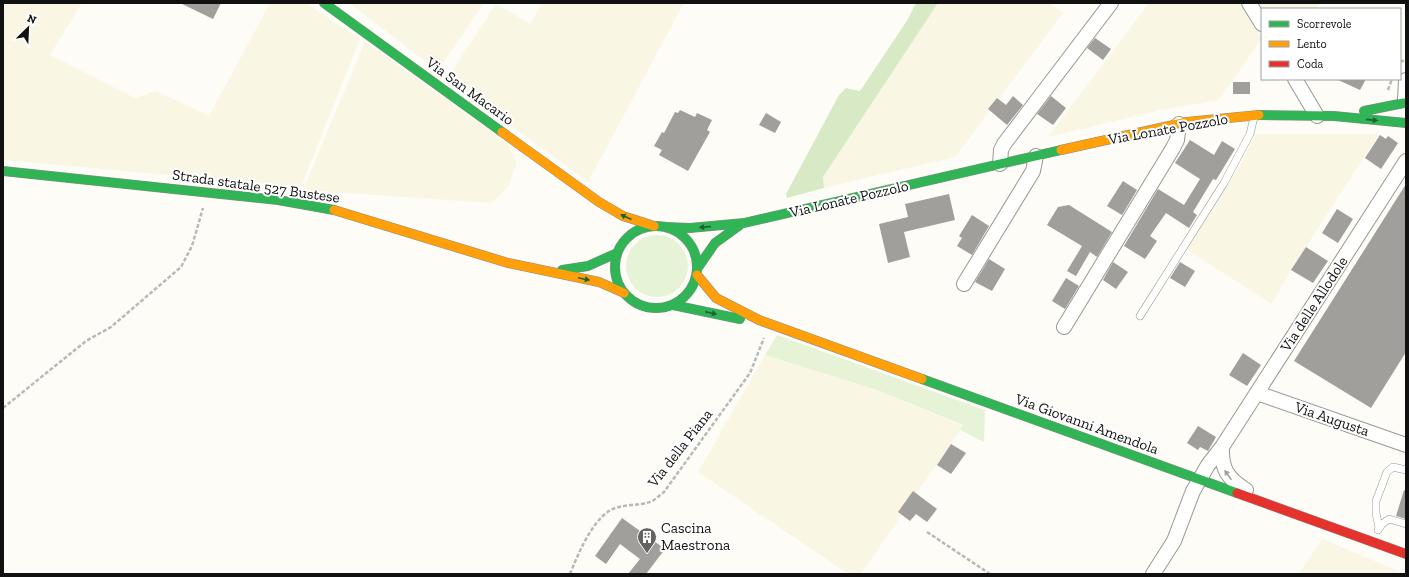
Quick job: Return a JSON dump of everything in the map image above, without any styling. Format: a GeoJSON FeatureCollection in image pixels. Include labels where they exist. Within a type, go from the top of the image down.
{"type":"FeatureCollection","features":[{"type":"Feature","properties":{"kind":"main road","name":"Via San Macario"},"geometry":{"type":"LineString","coordinates":[[324,3],[599,202]]}},
{"type":"Feature","properties":{"kind":"main road"},"geometry":{"type":"LineString","coordinates":[[1338,116],[1405,101],[1404,113],[1406,118]]}},
{"type":"Feature","properties":{"kind":"main road","name":"Via Lonate Pozzolo"},"geometry":{"type":"LineString","coordinates":[[744,223],[1179,124],[1215,118],[1254,116],[1338,116]]}},
{"type":"Feature","properties":{"kind":"main road"},"geometry":{"type":"LineString","coordinates":[[1338,116],[1406,122]]}},
{"type":"Feature","properties":{"kind":"main road","name":"Strada statale 527 Bustese"},"geometry":{"type":"LineString","coordinates":[[3,171],[207,192],[322,207],[360,217],[504,262],[599,282],[624,293]]}},
{"type":"Feature","properties":{"kind":"main road"},"geometry":{"type":"LineString","coordinates":[[599,202],[611,220]]}},
{"type":"Feature","properties":{"kind":"main road"},"geometry":{"type":"LineString","coordinates":[[599,202],[623,216],[654,226],[690,228],[744,223]]}},
{"type":"Feature","properties":{"kind":"main road"},"geometry":{"type":"LineString","coordinates":[[616,235],[618,252],[615,269],[616,278],[624,293],[638,304],[656,309],[673,305],[689,293],[708,250],[718,239],[744,223]]}},
{"type":"Feature","properties":{"kind":"main road"},"geometry":{"type":"LineString","coordinates":[[546,271],[588,266],[618,252],[626,239],[634,232],[654,226]]}},
{"type":"Feature","properties":{"kind":"main road"},"geometry":{"type":"LineString","coordinates":[[666,227],[677,232],[689,243],[696,258],[697,272],[710,292],[719,300],[759,320]]}},
{"type":"Feature","properties":{"kind":"main road"},"geometry":{"type":"LineString","coordinates":[[673,305],[726,316],[759,320]]}},
{"type":"Feature","properties":{"kind":"main road","name":"Via Giovanni Amendola"},"geometry":{"type":"LineString","coordinates":[[759,320],[1406,554]]}},
{"type":"Feature","properties":{"kind":"street"},"geometry":{"type":"LineString","coordinates":[[1000,164],[1004,144],[1111,3]]}},
{"type":"Feature","properties":{"kind":"street"},"geometry":{"type":"LineString","coordinates":[[1249,3],[1261,22]]}},
{"type":"Feature","properties":{"kind":"street"},"geometry":{"type":"LineString","coordinates":[[1296,80],[1317,116]]}},
{"type":"Feature","properties":{"kind":"street"},"geometry":{"type":"LineString","coordinates":[[1405,101],[1406,80]]}},
{"type":"Feature","properties":{"kind":"street"},"geometry":{"type":"LineString","coordinates":[[1064,327],[1173,148],[1177,140],[1179,124]]}},
{"type":"Feature","properties":{"kind":"street"},"geometry":{"type":"LineString","coordinates":[[964,284],[1034,171],[1036,156]]}},
{"type":"Feature","properties":{"kind":"street","name":"Via delle Allodole"},"geometry":{"type":"LineString","coordinates":[[1153,574],[1174,541],[1189,500],[1208,465],[1222,447],[1406,162]]}},
{"type":"Feature","properties":{"kind":"street","name":"Via Augusta"},"geometry":{"type":"LineString","coordinates":[[1257,393],[1406,445]]}},
{"type":"Feature","properties":{"kind":"street"},"geometry":{"type":"LineString","coordinates":[[1222,447],[1223,467],[1231,479],[1247,491],[1284,511]]}},
{"type":"Feature","properties":{"kind":"lane"},"geometry":{"type":"LineString","coordinates":[[1140,316],[1181,248],[1224,183],[1251,132],[1254,116]]}},
{"type":"Feature","properties":{"kind":"lane"},"geometry":{"type":"LineString","coordinates":[[1379,528],[1376,505],[1387,472],[1393,467],[1406,470]]}},
{"type":"Feature","properties":{"kind":"lane"},"geometry":{"type":"LineString","coordinates":[[1372,542],[1379,528],[1389,519],[1406,524]]}},
{"type":"Feature","properties":{"kind":"path"},"geometry":{"type":"LineString","coordinates":[[3,408],[86,341],[112,327],[180,267],[192,246],[207,192]]}},
{"type":"Feature","properties":{"kind":"path","name":"Via della Piana"},"geometry":{"type":"LineString","coordinates":[[570,574],[577,555],[594,527],[609,510],[631,504],[652,501],[664,492],[750,373],[769,324]]}},
{"type":"Feature","properties":{"kind":"path"},"geometry":{"type":"LineString","coordinates":[[927,532],[990,574]]}},
{"type":"Feature","properties":{"kind":"shaded area"},"geometry":{"type":"Polygon","coordinates":[[[4,3],[82,3],[50,55],[135,98],[157,91],[209,116],[270,3],[306,3],[360,39],[301,187],[3,160],[4,3]]]}},
{"type":"Feature","properties":{"kind":"shaded area"},"geometry":{"type":"Polygon","coordinates":[[[349,3],[484,3],[438,71],[349,3]]]}},
{"type":"Feature","properties":{"kind":"shaded area"},"geometry":{"type":"Polygon","coordinates":[[[542,3],[684,3],[588,182],[447,79],[496,4],[530,24],[542,3]]]}},
{"type":"Feature","properties":{"kind":"shaded area"},"geometry":{"type":"Polygon","coordinates":[[[938,3],[1049,3],[1063,13],[955,157],[824,188],[823,177],[938,3]]]}},
{"type":"Feature","properties":{"kind":"shaded area"},"geometry":{"type":"Polygon","coordinates":[[[1149,3],[1240,3],[1261,36],[1261,39],[1219,100],[1161,110],[1048,137],[1149,3]]]}},
{"type":"Feature","properties":{"kind":"shaded area"},"geometry":{"type":"Polygon","coordinates":[[[1250,3],[1320,3],[1318,8],[1261,8],[1261,20],[1250,3]]]}},
{"type":"Feature","properties":{"kind":"shaded area"},"geometry":{"type":"Polygon","coordinates":[[[365,42],[507,143],[517,163],[508,187],[491,203],[303,190],[365,42]]]}},
{"type":"Feature","properties":{"kind":"shaded area"},"geometry":{"type":"Polygon","coordinates":[[[1255,134],[1379,134],[1291,270],[1272,304],[1184,248],[1209,216],[1242,162],[1255,134]]]}},
{"type":"Feature","properties":{"kind":"shaded area"},"geometry":{"type":"Polygon","coordinates":[[[765,355],[880,391],[963,426],[861,574],[848,574],[698,472],[765,355]]]}},
{"type":"Feature","properties":{"kind":"shaded area"},"geometry":{"type":"Polygon","coordinates":[[[1322,539],[1406,574],[1299,574],[1322,539]]]}},
{"type":"Feature","properties":{"kind":"green space"},"geometry":{"type":"Polygon","coordinates":[[[916,3],[938,3],[823,177],[824,188],[787,198],[786,194],[839,95],[846,88],[860,91],[908,19],[916,3]]]}},
{"type":"Feature","properties":{"kind":"green space"},"geometry":{"type":"Polygon","coordinates":[[[651,235],[663,235],[679,244],[686,254],[688,266],[686,278],[679,288],[663,297],[651,297],[640,292],[631,283],[626,272],[626,260],[631,249],[640,240],[651,235]]]}},
{"type":"Feature","properties":{"kind":"green space"},"geometry":{"type":"Polygon","coordinates":[[[777,335],[985,410],[984,442],[960,430],[963,425],[880,391],[765,355],[777,335]]]}},
{"type":"Feature","properties":{"kind":"building"},"geometry":{"type":"Polygon","coordinates":[[[180,3],[221,3],[213,19],[180,3]]]}},
{"type":"Feature","properties":{"kind":"building"},"geometry":{"type":"Polygon","coordinates":[[[1095,38],[1111,49],[1103,60],[1087,48],[1095,38]]]}},
{"type":"Feature","properties":{"kind":"building"},"geometry":{"type":"Polygon","coordinates":[[[1338,80],[1365,80],[1360,90],[1338,80]]]}},
{"type":"Feature","properties":{"kind":"building"},"geometry":{"type":"Polygon","coordinates":[[[1233,82],[1250,82],[1250,94],[1233,94],[1233,82]]]}},
{"type":"Feature","properties":{"kind":"building"},"geometry":{"type":"Polygon","coordinates":[[[1013,96],[1023,105],[1007,125],[988,109],[997,98],[1006,105],[1013,96]]]}},
{"type":"Feature","properties":{"kind":"building"},"geometry":{"type":"Polygon","coordinates":[[[1051,96],[1066,108],[1053,125],[1037,114],[1051,96]]]}},
{"type":"Feature","properties":{"kind":"building"},"geometry":{"type":"Polygon","coordinates":[[[680,110],[695,117],[697,113],[712,120],[707,130],[710,132],[688,171],[659,155],[662,150],[654,146],[662,132],[664,133],[675,112],[678,113],[680,110]]]}},
{"type":"Feature","properties":{"kind":"building"},"geometry":{"type":"Polygon","coordinates":[[[766,113],[781,122],[775,133],[759,125],[766,113]]]}},
{"type":"Feature","properties":{"kind":"building"},"geometry":{"type":"Polygon","coordinates":[[[1380,135],[1386,139],[1388,136],[1398,143],[1381,169],[1365,158],[1380,135]]]}},
{"type":"Feature","properties":{"kind":"building"},"geometry":{"type":"Polygon","coordinates":[[[1190,140],[1214,155],[1222,141],[1235,149],[1216,180],[1213,179],[1193,212],[1197,215],[1189,228],[1166,213],[1150,236],[1157,241],[1145,259],[1124,246],[1158,189],[1184,205],[1200,179],[1175,163],[1190,140]]]}},
{"type":"Feature","properties":{"kind":"building"},"geometry":{"type":"Polygon","coordinates":[[[1123,181],[1137,190],[1122,215],[1107,206],[1123,181]]]}},
{"type":"Feature","properties":{"kind":"building"},"geometry":{"type":"Polygon","coordinates":[[[1406,184],[1406,352],[1371,408],[1294,361],[1406,184]]]}},
{"type":"Feature","properties":{"kind":"building"},"geometry":{"type":"Polygon","coordinates":[[[949,194],[955,220],[904,232],[910,257],[888,263],[879,224],[908,217],[905,204],[949,194]]]}},
{"type":"Feature","properties":{"kind":"building"},"geometry":{"type":"Polygon","coordinates":[[[1069,205],[1112,232],[1097,257],[1090,252],[1076,276],[1067,271],[1082,246],[1047,225],[1058,207],[1069,205]]]}},
{"type":"Feature","properties":{"kind":"building"},"geometry":{"type":"Polygon","coordinates":[[[1337,209],[1353,219],[1338,243],[1322,233],[1337,209]]]}},
{"type":"Feature","properties":{"kind":"building"},"geometry":{"type":"Polygon","coordinates":[[[972,215],[989,226],[972,255],[957,246],[962,238],[959,236],[972,215]]]}},
{"type":"Feature","properties":{"kind":"building"},"geometry":{"type":"Polygon","coordinates":[[[1306,247],[1328,261],[1313,283],[1291,270],[1306,247]]]}},
{"type":"Feature","properties":{"kind":"building"},"geometry":{"type":"Polygon","coordinates":[[[989,259],[1005,269],[992,291],[975,282],[989,259]]]}},
{"type":"Feature","properties":{"kind":"building"},"geometry":{"type":"Polygon","coordinates":[[[1113,262],[1128,272],[1116,289],[1103,280],[1113,262]]]}},
{"type":"Feature","properties":{"kind":"building"},"geometry":{"type":"Polygon","coordinates":[[[1180,262],[1195,271],[1185,287],[1170,278],[1180,262]]]}},
{"type":"Feature","properties":{"kind":"building"},"geometry":{"type":"Polygon","coordinates":[[[1066,278],[1079,286],[1065,309],[1052,301],[1066,278]]]}},
{"type":"Feature","properties":{"kind":"building"},"geometry":{"type":"Polygon","coordinates":[[[1243,353],[1261,365],[1247,386],[1229,375],[1243,353]]]}},
{"type":"Feature","properties":{"kind":"building"},"geometry":{"type":"Polygon","coordinates":[[[1198,426],[1216,437],[1208,451],[1200,447],[1198,450],[1187,443],[1198,426]]]}},
{"type":"Feature","properties":{"kind":"building"},"geometry":{"type":"Polygon","coordinates":[[[951,444],[966,453],[951,474],[937,465],[951,444]]]}},
{"type":"Feature","properties":{"kind":"building"},"geometry":{"type":"Polygon","coordinates":[[[1404,490],[1406,491],[1406,519],[1396,516],[1404,490]]]}},
{"type":"Feature","properties":{"kind":"building"},"geometry":{"type":"Polygon","coordinates":[[[913,491],[937,509],[927,522],[916,514],[910,521],[898,512],[913,491]]]}},
{"type":"Feature","properties":{"kind":"building"},"geometry":{"type":"Polygon","coordinates":[[[622,518],[665,549],[646,574],[628,574],[640,559],[620,544],[606,564],[595,556],[622,518]]]}},
{"type":"Feature","properties":{"kind":"traffic: fast"},"geometry":{"type":"LineString","coordinates":[[324,3],[502,132]]}},
{"type":"Feature","properties":{"kind":"traffic: fast"},"geometry":{"type":"LineString","coordinates":[[1364,111],[1404,103]]}},
{"type":"Feature","properties":{"kind":"traffic: fast"},"geometry":{"type":"LineString","coordinates":[[1259,115],[1334,116],[1406,123]]}},
{"type":"Feature","properties":{"kind":"traffic: fast"},"geometry":{"type":"LineString","coordinates":[[666,227],[690,228],[744,223],[1061,150]]}},
{"type":"Feature","properties":{"kind":"traffic: fast"},"geometry":{"type":"LineString","coordinates":[[3,171],[278,200],[334,210]]}},
{"type":"Feature","properties":{"kind":"traffic: fast"},"geometry":{"type":"LineString","coordinates":[[697,269],[715,243],[740,225]]}},
{"type":"Feature","properties":{"kind":"traffic: fast"},"geometry":{"type":"LineString","coordinates":[[656,226],[672,229],[685,238],[694,251],[697,267],[694,283],[685,296],[672,305],[656,308],[640,305],[627,296],[618,283],[615,267],[618,251],[627,238],[640,229],[656,226]]}},
{"type":"Feature","properties":{"kind":"traffic: fast"},"geometry":{"type":"LineString","coordinates":[[562,270],[588,266],[617,253]]}},
{"type":"Feature","properties":{"kind":"traffic: fast"},"geometry":{"type":"LineString","coordinates":[[673,305],[740,319]]}},
{"type":"Feature","properties":{"kind":"traffic: fast"},"geometry":{"type":"LineString","coordinates":[[922,379],[1237,493]]}},
{"type":"Feature","properties":{"kind":"traffic: slow"},"geometry":{"type":"LineString","coordinates":[[1061,150],[1187,122],[1259,115]]}},
{"type":"Feature","properties":{"kind":"traffic: slow"},"geometry":{"type":"LineString","coordinates":[[502,132],[599,202],[623,216],[654,226]]}},
{"type":"Feature","properties":{"kind":"traffic: slow"},"geometry":{"type":"LineString","coordinates":[[334,210],[508,263],[599,282],[624,293]]}},
{"type":"Feature","properties":{"kind":"traffic: slow"},"geometry":{"type":"LineString","coordinates":[[697,275],[716,298],[759,320],[922,379]]}},
{"type":"Feature","properties":{"kind":"traffic: jam"},"geometry":{"type":"LineString","coordinates":[[1237,493],[1406,554]]}},
{"type":"Feature","properties":{"kind":"place","name":"Cascina Maestrona"},"geometry":{"type":"Point","coordinates":[647,554]}}]}
